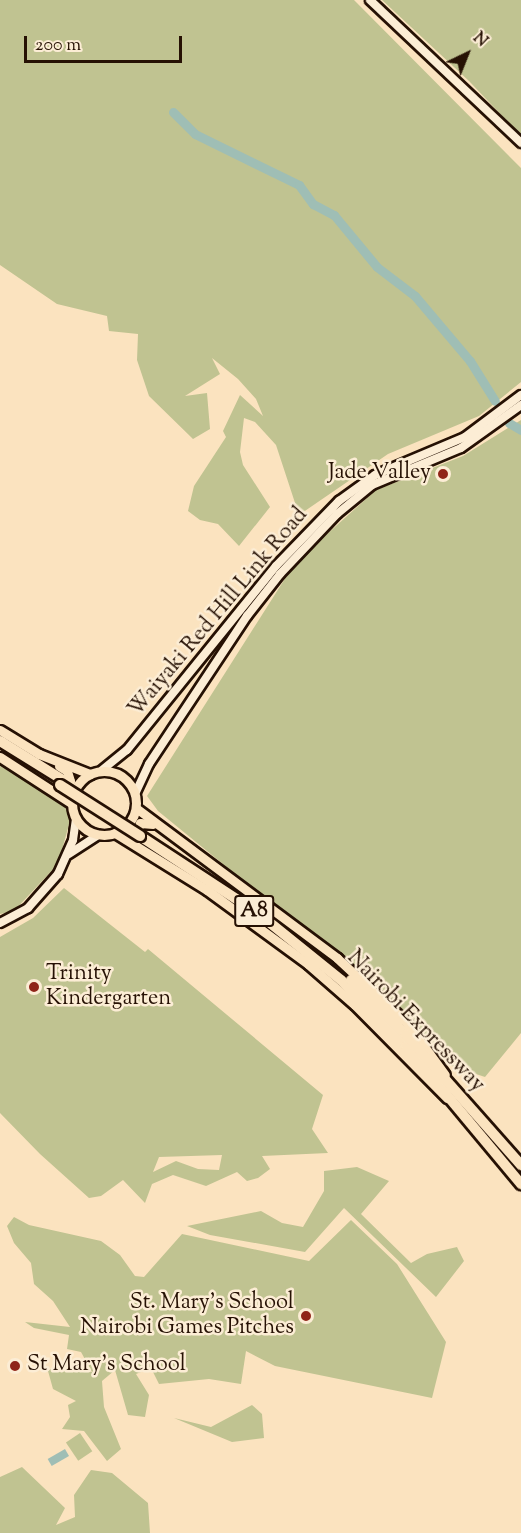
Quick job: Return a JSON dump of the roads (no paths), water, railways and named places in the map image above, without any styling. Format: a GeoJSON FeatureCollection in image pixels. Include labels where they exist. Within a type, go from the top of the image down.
{"type":"FeatureCollection","features":[{"type":"Feature","properties":{"kind":"highway","name":"Nairobi Expressway"},"geometry":{"type":"LineString","coordinates":[[0,741],[222,880],[361,994],[449,1083],[521,1165]]}},
{"type":"Feature","properties":{"kind":"highway","name":"A8"},"geometry":{"type":"LineString","coordinates":[[0,749],[57,788]]}},
{"type":"Feature","properties":{"kind":"highway","name":"Nairobi Expressway"},"geometry":{"type":"LineString","coordinates":[[57,788],[221,888],[361,994],[456,1103],[521,1184]]}},
{"type":"Feature","properties":{"kind":"main road"},"geometry":{"type":"LineString","coordinates":[[370,0],[521,143]]}},
{"type":"Feature","properties":{"kind":"main road","name":"Waiyaki Red Hill Link Road"},"geometry":{"type":"LineString","coordinates":[[102,770],[127,750],[276,566],[352,490],[391,467],[465,437],[521,395]]}},
{"type":"Feature","properties":{"kind":"main road","name":"Waiyaki Red Hill Link Road"},"geometry":{"type":"LineString","coordinates":[[135,794],[148,764],[216,659],[280,574],[349,502],[372,484],[470,443],[521,405]]}},
{"type":"Feature","properties":{"kind":"main road"},"geometry":{"type":"LineString","coordinates":[[203,656],[216,659]]}},
{"type":"Feature","properties":{"kind":"main road"},"geometry":{"type":"LineString","coordinates":[[0,730],[70,776],[64,791],[57,788]]}},
{"type":"Feature","properties":{"kind":"main road"},"geometry":{"type":"LineString","coordinates":[[39,754],[90,774]]}},
{"type":"Feature","properties":{"kind":"main road","name":"A8"},"geometry":{"type":"LineString","coordinates":[[0,757],[57,788],[71,803]]}},
{"type":"Feature","properties":{"kind":"main road"},"geometry":{"type":"LineString","coordinates":[[68,854],[98,835],[116,833],[125,828],[136,808],[135,794],[119,774],[102,770],[90,774],[76,786],[71,803],[76,819],[85,830],[98,835]]}},
{"type":"Feature","properties":{"kind":"main road"},"geometry":{"type":"LineString","coordinates":[[136,808],[155,825],[300,927],[358,976],[420,1038],[449,1083]]}},
{"type":"Feature","properties":{"kind":"main road"},"geometry":{"type":"LineString","coordinates":[[0,923],[28,908],[58,874],[68,854],[76,819]]}},
{"type":"Feature","properties":{"kind":"main road"},"geometry":{"type":"LineString","coordinates":[[144,849],[134,839],[135,828],[145,822],[155,825]]}},
{"type":"Feature","properties":{"kind":"main road","name":"A8"},"geometry":{"type":"LineString","coordinates":[[116,833],[144,849],[308,964],[355,1005],[436,1091],[456,1103]]}},
{"type":"Feature","properties":{"kind":"water"},"geometry":{"type":"Polygon","coordinates":[[[65,1449],[69,1456],[52,1466],[48,1459],[65,1449]]]}},
{"type":"Feature","properties":{"kind":"waterway"},"geometry":{"type":"LineString","coordinates":[[173,112],[195,134],[299,185],[313,204],[334,215],[377,267],[415,296],[470,361],[495,401]]}},
{"type":"Feature","properties":{"kind":"waterway"},"geometry":{"type":"LineString","coordinates":[[509,423],[521,430]]}},
{"type":"Feature","properties":{"kind":"place","name":"Jade Valley"},"geometry":{"type":"Point","coordinates":[443,474]}},
{"type":"Feature","properties":{"kind":"place","name":"Trinity Kindergarten"},"geometry":{"type":"Point","coordinates":[34,987]}},
{"type":"Feature","properties":{"kind":"place","name":"St. Mary's School Nairobi Games Pitches"},"geometry":{"type":"Point","coordinates":[306,1316]}},
{"type":"Feature","properties":{"kind":"place","name":"St Mary's School"},"geometry":{"type":"Point","coordinates":[15,1366]}}]}
